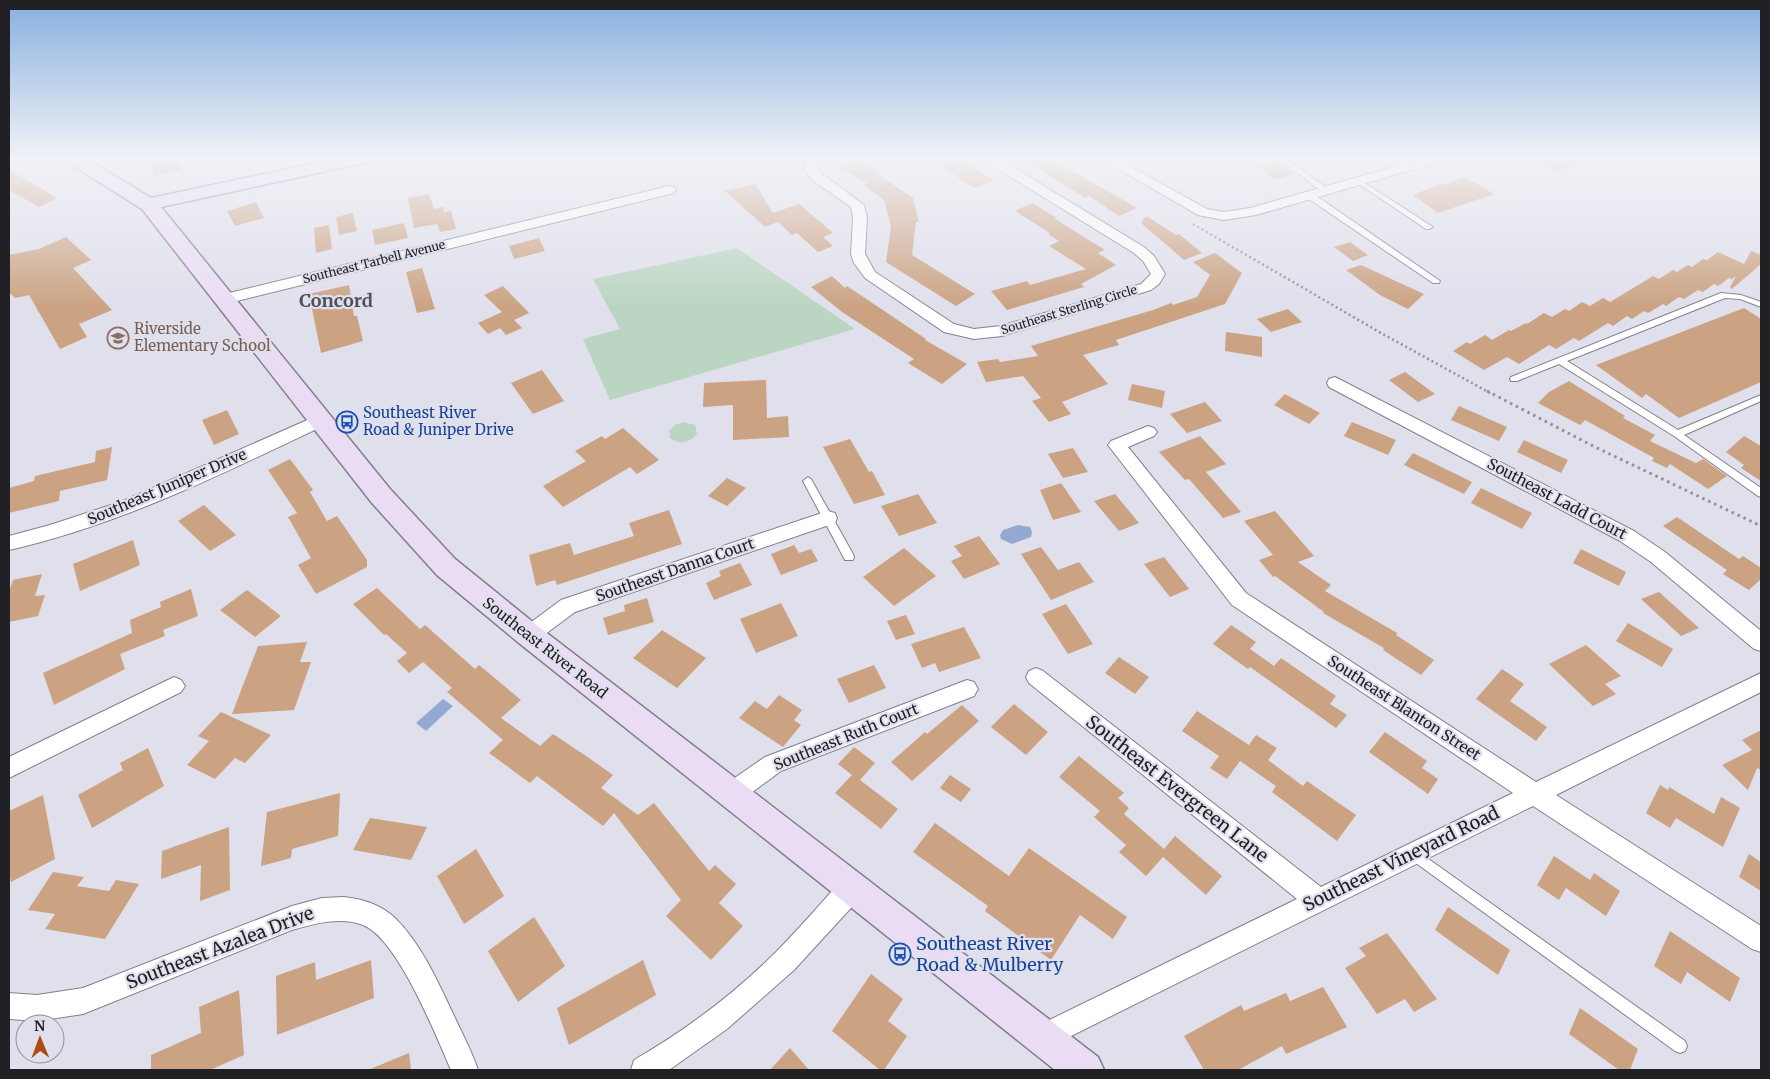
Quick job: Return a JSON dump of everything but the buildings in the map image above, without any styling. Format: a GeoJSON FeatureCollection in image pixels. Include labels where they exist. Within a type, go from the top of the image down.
{"type":"FeatureCollection","features":[{"type":"Feature","properties":{"kind":"street","name":"Southeast River Road"},"geometry":{"type":"LineString","coordinates":[[152,208],[381,496],[434,554],[474,591],[1085,1070]]}},
{"type":"Feature","properties":{"kind":"street","name":"Southeast Tarbell Avenue"},"geometry":{"type":"LineString","coordinates":[[225,299],[594,208]]}},
{"type":"Feature","properties":{"kind":"street","name":"Southeast Sterling Circle"},"geometry":{"type":"LineString","coordinates":[[858,208],[861,220],[858,254],[870,275],[949,328],[974,334],[1002,331],[1146,287],[1154,281],[1158,274],[1154,266],[1139,250],[1072,208]]}},
{"type":"Feature","properties":{"kind":"street"},"geometry":{"type":"LineString","coordinates":[[1194,208],[1215,215],[1251,212],[1263,208]]}},
{"type":"Feature","properties":{"kind":"street","name":"Southeast Ladd Court"},"geometry":{"type":"LineString","coordinates":[[1336,382],[1627,536],[1658,557],[1761,643]]}},
{"type":"Feature","properties":{"kind":"street","name":"Southeast Juniper Drive"},"geometry":{"type":"LineString","coordinates":[[9,544],[85,522],[145,500],[321,420]]}},
{"type":"Feature","properties":{"kind":"street","name":"Southeast Blanton Street"},"geometry":{"type":"LineString","coordinates":[[1148,432],[1117,445],[1238,599],[1761,940]]}},
{"type":"Feature","properties":{"kind":"street","name":"Southeast Danna Court"},"geometry":{"type":"LineString","coordinates":[[529,635],[568,606],[828,518]]}},
{"type":"Feature","properties":{"kind":"street","name":"Southeast Evergreen Lane"},"geometry":{"type":"LineString","coordinates":[[1036,677],[1318,900]]}},
{"type":"Feature","properties":{"kind":"street","name":"Southeast Vineyard Road"},"geometry":{"type":"LineString","coordinates":[[1042,1036],[1761,682]]}},
{"type":"Feature","properties":{"kind":"street"},"geometry":{"type":"LineString","coordinates":[[9,768],[174,686]]}},
{"type":"Feature","properties":{"kind":"street","name":"Southeast Ruth Court"},"geometry":{"type":"LineString","coordinates":[[731,794],[773,764],[967,689]]}},
{"type":"Feature","properties":{"kind":"street"},"geometry":{"type":"LineString","coordinates":[[644,1070],[707,1029],[748,996],[784,961],[852,888]]}},
{"type":"Feature","properties":{"kind":"street","name":"Southeast Azalea Drive"},"geometry":{"type":"LineString","coordinates":[[9,1006],[17,1008],[48,1008],[83,1000],[292,918],[331,909],[358,911],[375,917],[395,935],[423,982],[466,1070]]}},
{"type":"Feature","properties":{"kind":"lane"},"geometry":{"type":"LineString","coordinates":[[1329,208],[1436,281]]}},
{"type":"Feature","properties":{"kind":"lane"},"geometry":{"type":"LineString","coordinates":[[1402,208],[1429,226]]}},
{"type":"Feature","properties":{"kind":"lane"},"geometry":{"type":"LineString","coordinates":[[1514,379],[1724,295],[1741,297],[1761,305]]}},
{"type":"Feature","properties":{"kind":"lane"},"geometry":{"type":"LineString","coordinates":[[1559,360],[1677,434],[1761,493]]}},
{"type":"Feature","properties":{"kind":"lane"},"geometry":{"type":"LineString","coordinates":[[1677,434],[1761,398]]}},
{"type":"Feature","properties":{"kind":"lane"},"geometry":{"type":"LineString","coordinates":[[808,482],[849,557]]}},
{"type":"Feature","properties":{"kind":"lane"},"geometry":{"type":"LineString","coordinates":[[1412,854],[1680,1046]]}},
{"type":"Feature","properties":{"kind":"path"},"geometry":{"type":"LineString","coordinates":[[1190,222],[1283,277],[1496,396],[1598,449],[1761,526]]}},
{"type":"Feature","properties":{"kind":"green space"},"geometry":{"type":"Polygon","coordinates":[[[737,248],[855,329],[610,400],[583,339],[620,329],[593,279],[737,248]]]}},
{"type":"Feature","properties":{"kind":"green space"},"geometry":{"type":"Polygon","coordinates":[[[683,422],[695,425],[697,434],[684,442],[677,442],[670,438],[669,431],[675,425],[683,422]]]}},
{"type":"Feature","properties":{"kind":"water"},"geometry":{"type":"Polygon","coordinates":[[[1018,525],[1030,527],[1031,537],[1012,544],[1001,539],[1000,535],[1003,530],[1018,525]]]}},
{"type":"Feature","properties":{"kind":"water"},"geometry":{"type":"Polygon","coordinates":[[[443,699],[453,706],[426,731],[416,723],[443,699]]]}},
{"type":"Feature","properties":{"kind":"place","name":"Riverside Elementary School"},"geometry":{"type":"Point","coordinates":[118,338]}},
{"type":"Feature","properties":{"kind":"place","name":"Southeast River Road & Juniper Drive"},"geometry":{"type":"Point","coordinates":[347,422]}},
{"type":"Feature","properties":{"kind":"place","name":"Southeast River Road & Mulberry"},"geometry":{"type":"Point","coordinates":[900,954]}},
{"type":"Feature","properties":{"kind":"district","name":"Concord"},"geometry":{"type":"Point","coordinates":[336,301]}}]}
